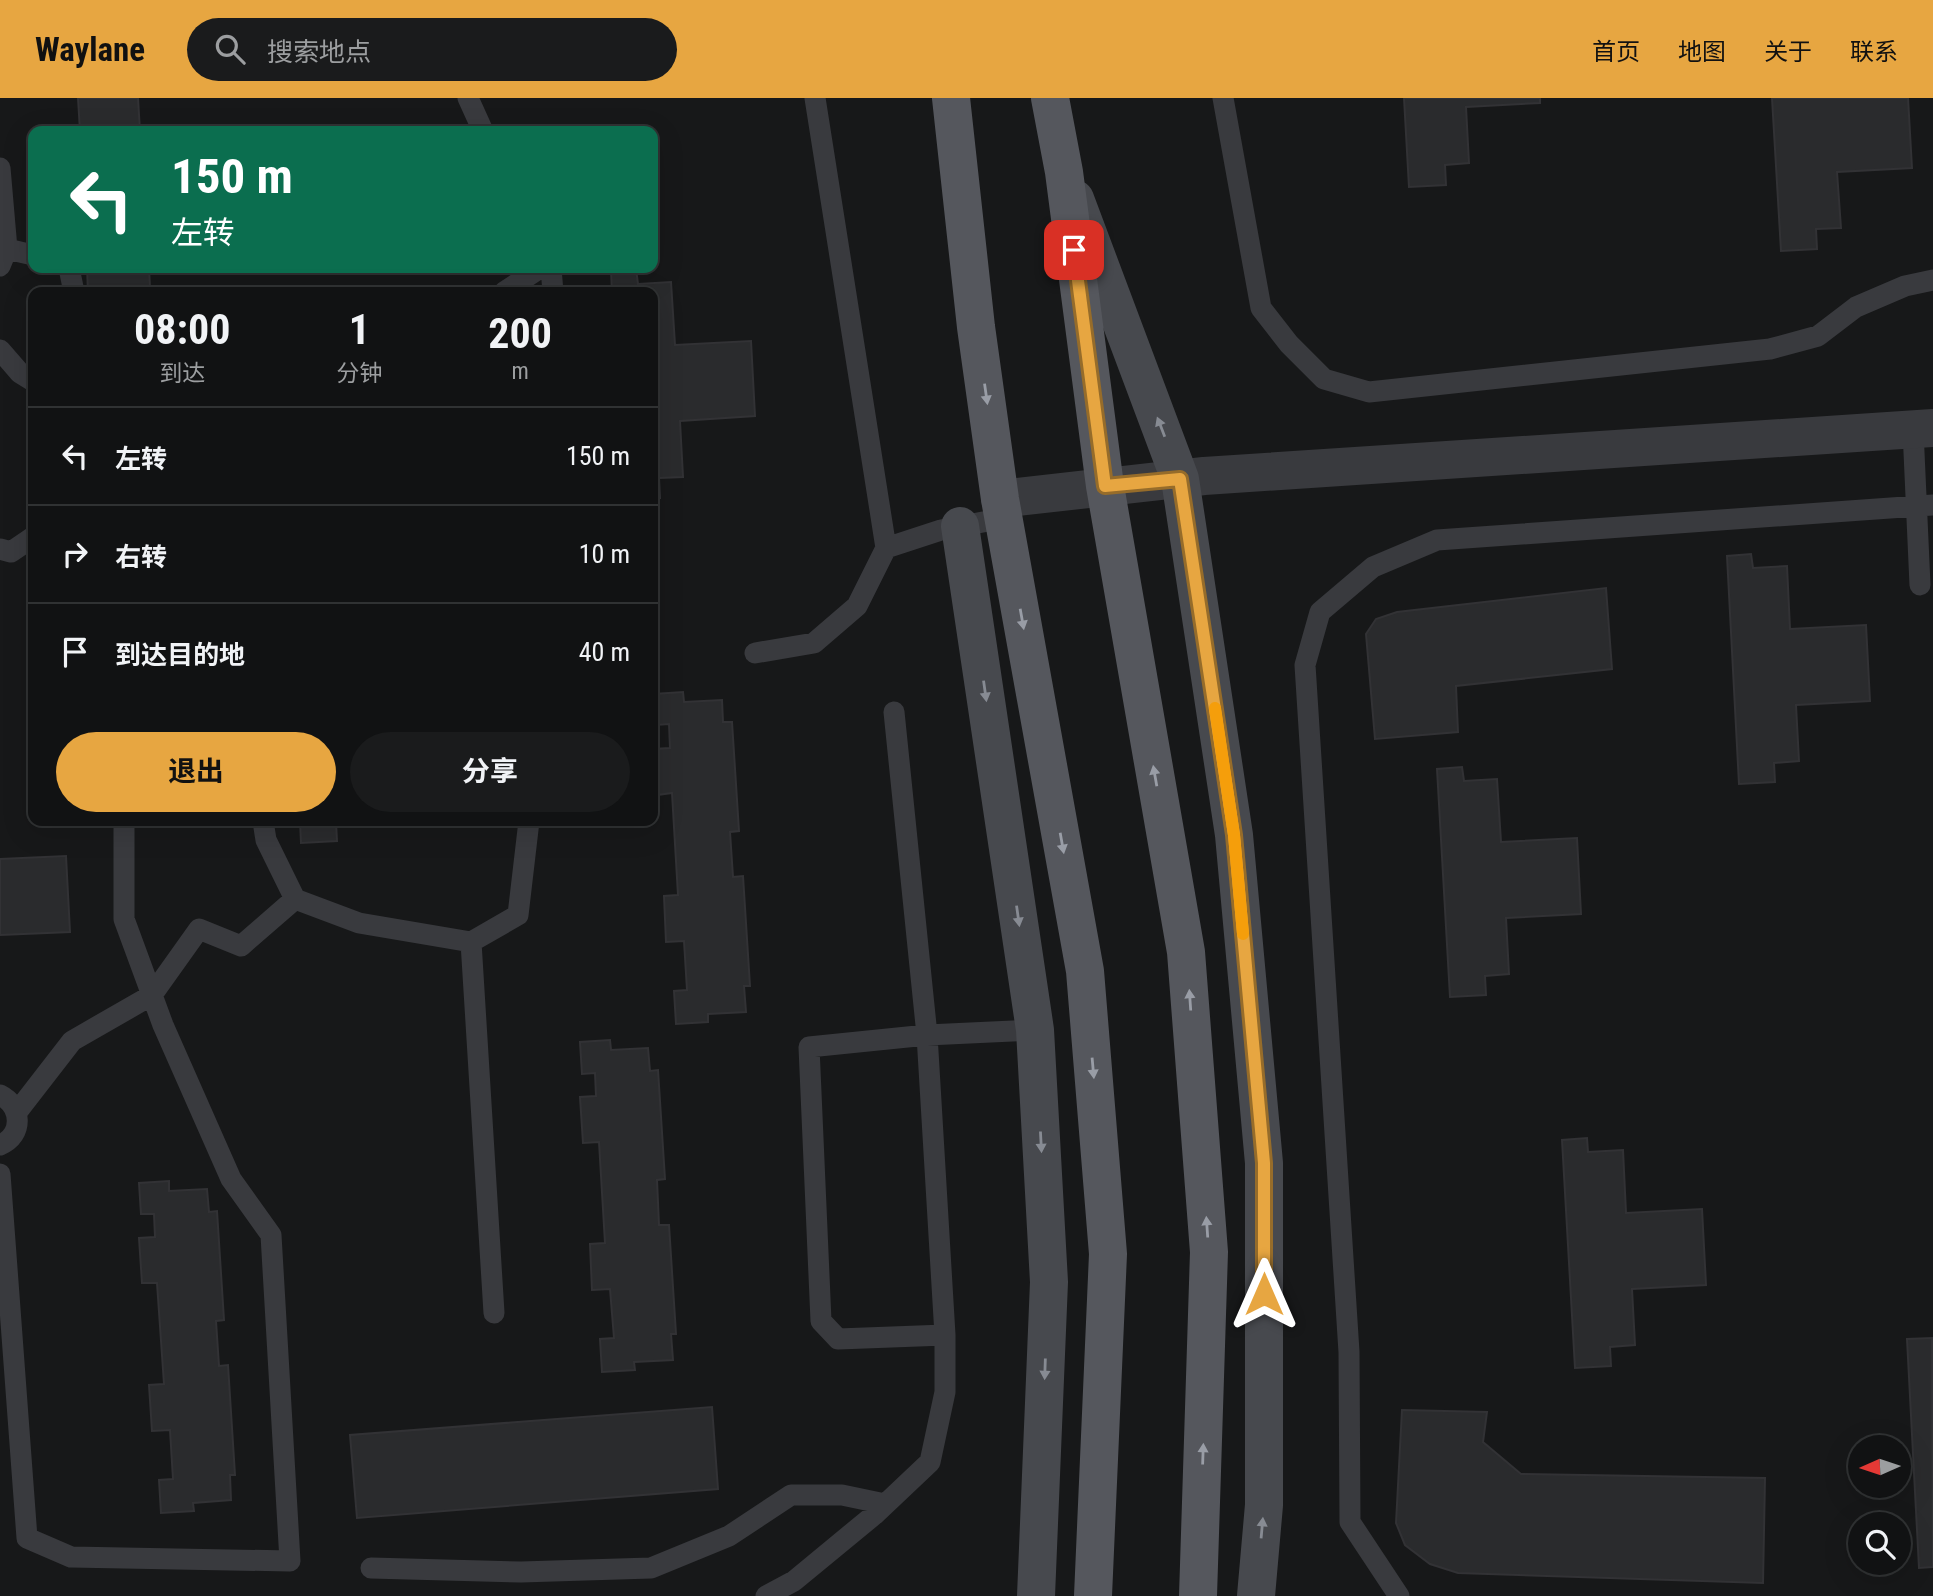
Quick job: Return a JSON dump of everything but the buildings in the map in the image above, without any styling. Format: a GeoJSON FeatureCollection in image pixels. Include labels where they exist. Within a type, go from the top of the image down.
{"type":"FeatureCollection","features":[{"type":"Feature","properties":{"kind":"main road"},"geometry":{"type":"LineString","coordinates":[[926,98],[950,227],[976,327]]}},
{"type":"Feature","properties":{"kind":"main road"},"geometry":{"type":"LineString","coordinates":[[951,98],[976,327],[1002,508],[1087,998],[1108,1254],[1093,1596]]}},
{"type":"Feature","properties":{"kind":"main road"},"geometry":{"type":"LineString","coordinates":[[1050,98],[1064,172],[1105,486],[1186,952],[1209,1252],[1198,1596]]}},
{"type":"Feature","properties":{"kind":"main road"},"geometry":{"type":"LineString","coordinates":[[1060,98],[1064,172]]}},
{"type":"Feature","properties":{"kind":"street"},"geometry":{"type":"LineString","coordinates":[[1064,172],[1180,479],[1234,835],[1264,1163],[1264,1505],[1256,1596]]}},
{"type":"Feature","properties":{"kind":"street"},"geometry":{"type":"LineString","coordinates":[[1002,508],[1105,486],[1180,479],[1923,429]]}},
{"type":"Feature","properties":{"kind":"street"},"geometry":{"type":"LineString","coordinates":[[960,526],[1035,1030],[1049,1282],[1036,1596]]}},
{"type":"Feature","properties":{"kind":"lane"},"geometry":{"type":"LineString","coordinates":[[468,98],[481,126]]}},
{"type":"Feature","properties":{"kind":"lane"},"geometry":{"type":"LineString","coordinates":[[755,653],[814,643],[857,607],[886,548],[815,98]]}},
{"type":"Feature","properties":{"kind":"lane"},"geometry":{"type":"LineString","coordinates":[[1223,98],[1261,308],[1289,344],[1324,379],[1369,392],[1770,349],[1818,336],[1856,307],[1905,286],[1933,280]]}},
{"type":"Feature","properties":{"kind":"lane"},"geometry":{"type":"LineString","coordinates":[[0,168],[4,258],[28,256]]}},
{"type":"Feature","properties":{"kind":"lane"},"geometry":{"type":"LineString","coordinates":[[512,287],[532,273]]}},
{"type":"Feature","properties":{"kind":"lane"},"geometry":{"type":"LineString","coordinates":[[0,350],[20,373],[28,378]]}},
{"type":"Feature","properties":{"kind":"lane"},"geometry":{"type":"LineString","coordinates":[[1920,585],[1925,505],[1923,429]]}},
{"type":"Feature","properties":{"kind":"lane"},"geometry":{"type":"LineString","coordinates":[[1399,1596],[1350,1522],[1349,1352],[1305,665],[1320,612],[1373,567],[1437,540],[1925,505]]}},
{"type":"Feature","properties":{"kind":"lane"},"geometry":{"type":"LineString","coordinates":[[886,548],[960,526],[1002,508]]}},
{"type":"Feature","properties":{"kind":"lane"},"geometry":{"type":"LineString","coordinates":[[0,549],[11,552],[28,540]]}},
{"type":"Feature","properties":{"kind":"lane"},"geometry":{"type":"LineString","coordinates":[[766,1596],[794,1581],[930,1462],[946,1392],[927,1035],[894,712]]}},
{"type":"Feature","properties":{"kind":"lane"},"geometry":{"type":"LineString","coordinates":[[0,1174],[27,1538],[71,1557],[290,1561],[271,1235],[231,1179],[152,995],[124,919],[124,826]]}},
{"type":"Feature","properties":{"kind":"lane"},"geometry":{"type":"LineString","coordinates":[[264,826],[266,840],[295,899],[359,923],[471,942],[518,915],[528,826]]}},
{"type":"Feature","properties":{"kind":"lane"},"geometry":{"type":"LineString","coordinates":[[17,1112],[72,1041],[152,995],[200,929],[241,946],[295,899]]}},
{"type":"Feature","properties":{"kind":"lane"},"geometry":{"type":"LineString","coordinates":[[471,942],[494,1312]]}},
{"type":"Feature","properties":{"kind":"lane"},"geometry":{"type":"LineString","coordinates":[[945,1335],[838,1339],[821,1321],[809,1046],[927,1035],[1035,1030]]}},
{"type":"Feature","properties":{"kind":"lane"},"geometry":{"type":"LineString","coordinates":[[0,1096],[13,1104],[17,1112],[16,1129],[12,1137],[0,1145]]}},
{"type":"Feature","properties":{"kind":"lane"},"geometry":{"type":"LineString","coordinates":[[371,1568],[521,1572],[651,1568],[729,1536],[791,1495],[842,1495],[885,1504]]}},
{"type":"Feature","properties":{"kind":"slow traffic"},"geometry":{"type":"LineString","coordinates":[[1215,708],[1234,835],[1243,934]]}},
{"type":"Feature","properties":{"kind":"route"},"geometry":{"type":"LineString","coordinates":[[1074,250],[1105,486],[1180,479],[1234,835],[1264,1163],[1264,1294]]}}]}
